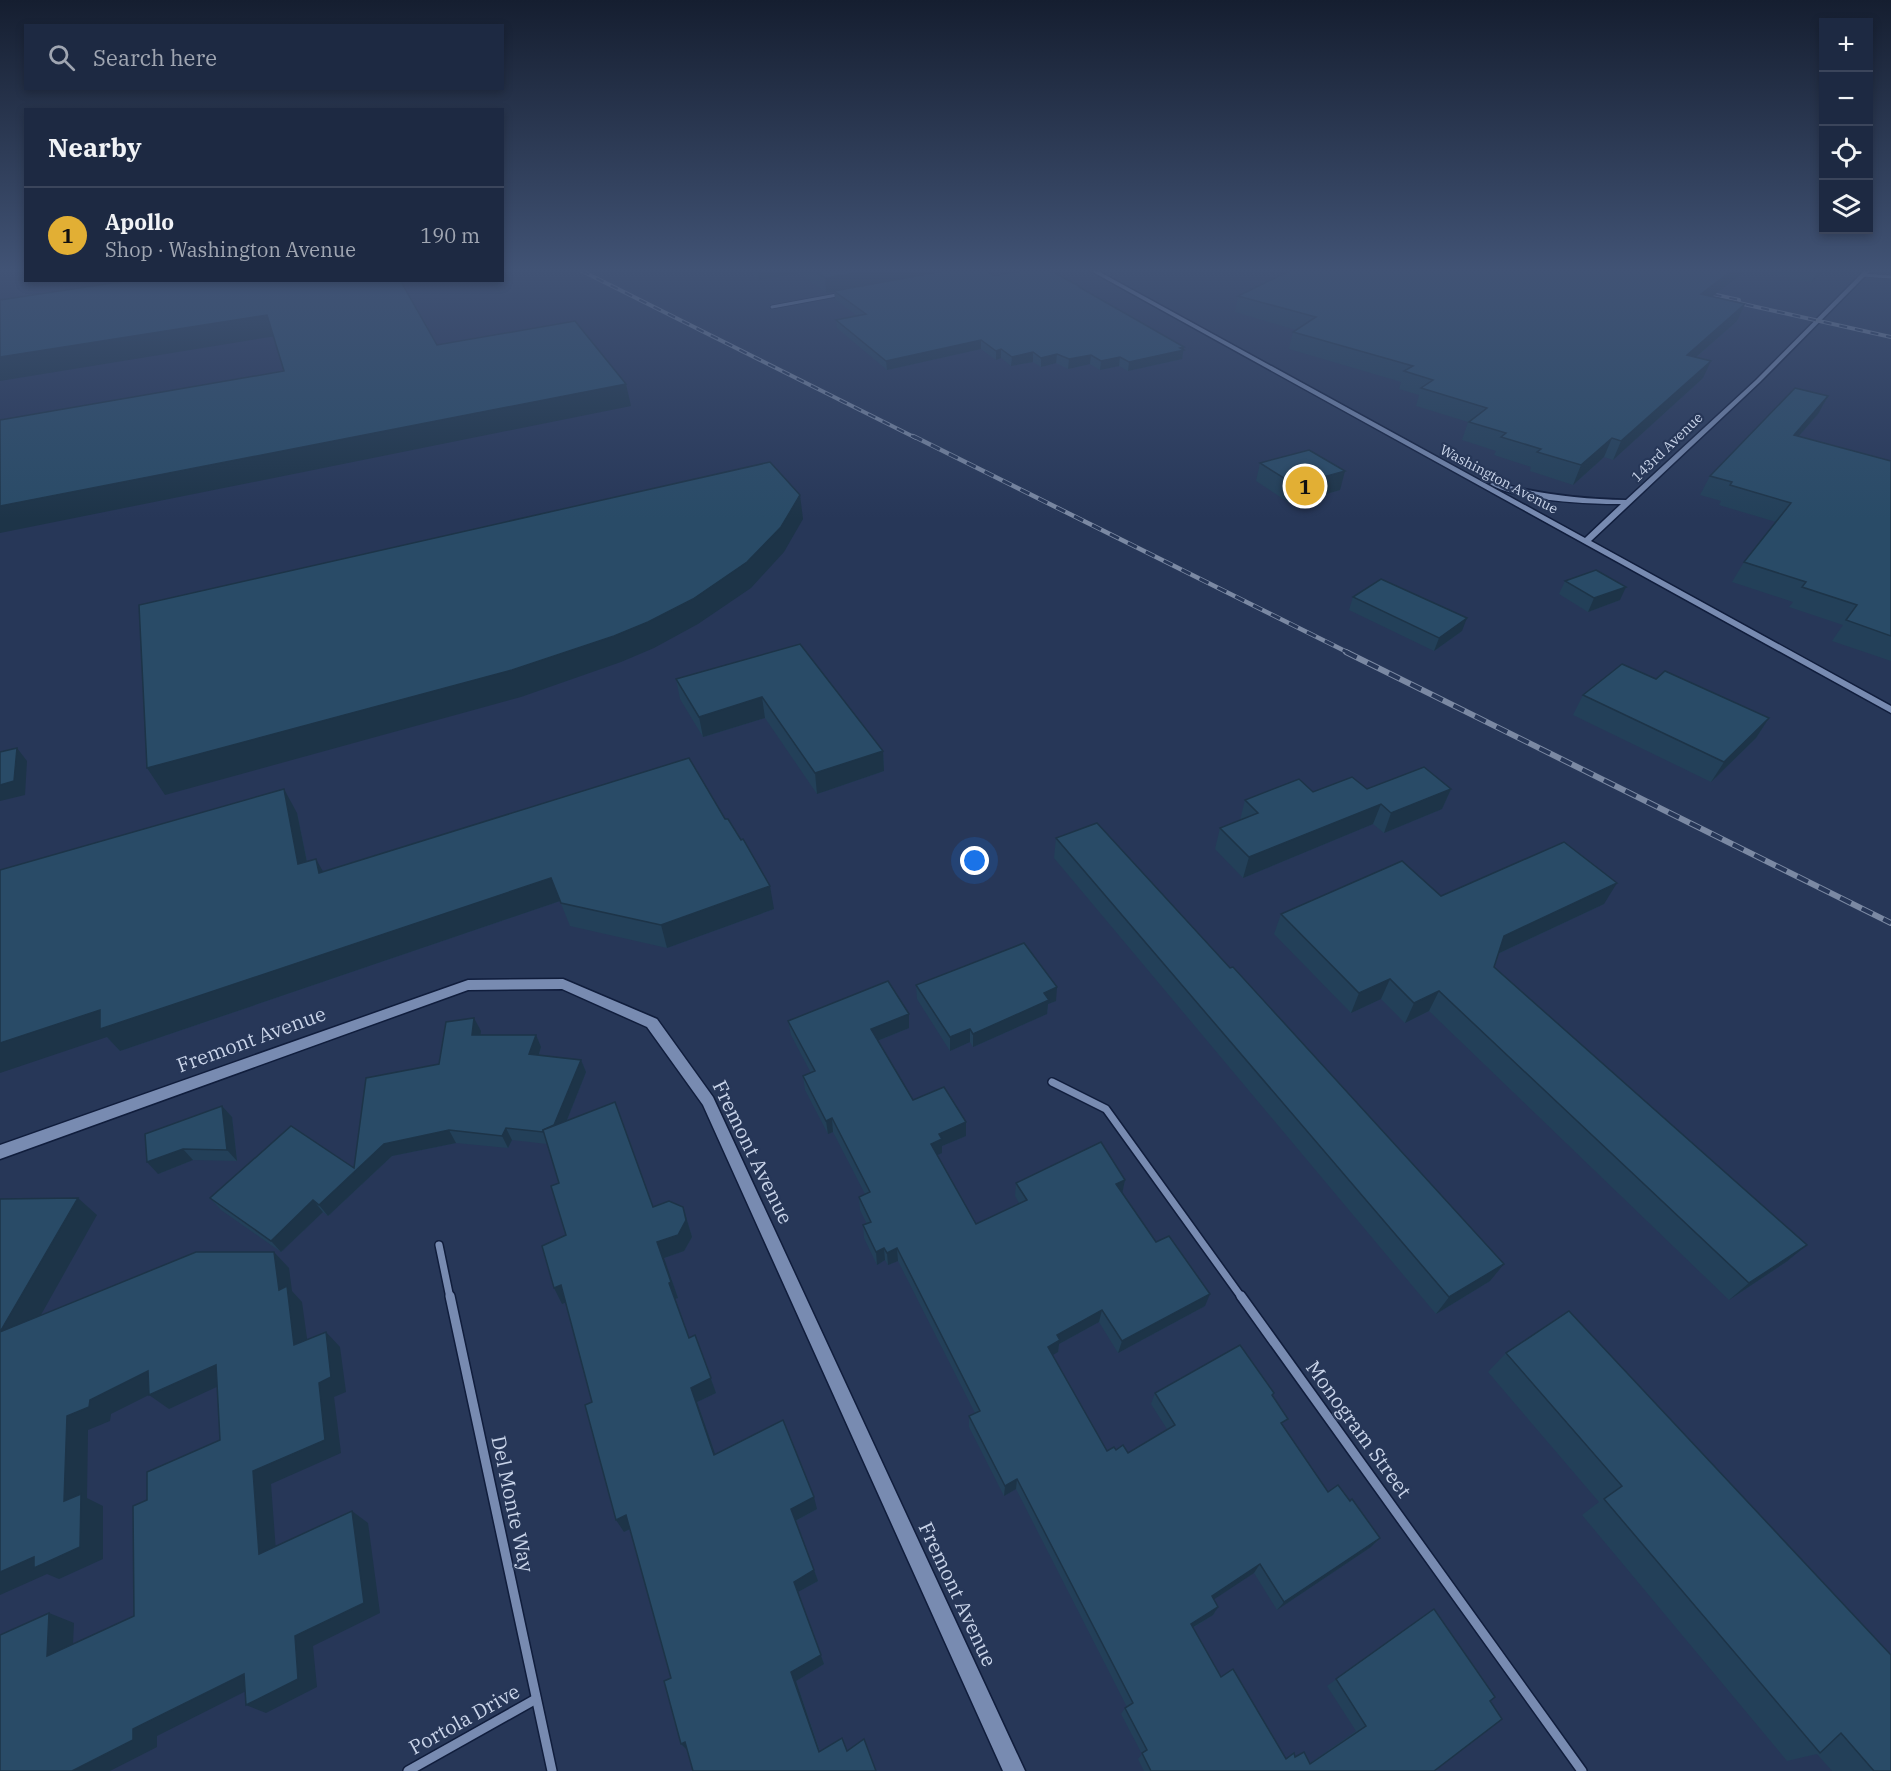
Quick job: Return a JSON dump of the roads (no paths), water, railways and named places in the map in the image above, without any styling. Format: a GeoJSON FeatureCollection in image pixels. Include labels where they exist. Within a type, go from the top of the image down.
{"type":"FeatureCollection","features":[{"type":"Feature","properties":{"kind":"street","name":"Washington Avenue"},"geometry":{"type":"LineString","coordinates":[[1244,354],[1891,710]]}},
{"type":"Feature","properties":{"kind":"street","name":"143rd Avenue"},"geometry":{"type":"LineString","coordinates":[[1586,541],[1785,354]]}},
{"type":"Feature","properties":{"kind":"street"},"geometry":{"type":"LineString","coordinates":[[1460,473],[1523,494],[1569,501],[1628,502]]}},
{"type":"Feature","properties":{"kind":"street","name":"Fremont Avenue"},"geometry":{"type":"LineString","coordinates":[[0,1152],[468,986],[563,984],[652,1023],[708,1101],[1014,1771]]}},
{"type":"Feature","properties":{"kind":"street","name":"Monogram Street"},"geometry":{"type":"LineString","coordinates":[[1052,1082],[1106,1109],[1582,1771]]}},
{"type":"Feature","properties":{"kind":"street","name":"Del Monte Way"},"geometry":{"type":"LineString","coordinates":[[439,1245],[552,1771]]}},
{"type":"Feature","properties":{"kind":"street","name":"Portola Drive"},"geometry":{"type":"LineString","coordinates":[[408,1771],[536,1699]]}},
{"type":"Feature","properties":{"kind":"railway"},"geometry":{"type":"LineString","coordinates":[[747,354],[916,438]]}},
{"type":"Feature","properties":{"kind":"railway"},"geometry":{"type":"LineString","coordinates":[[913,436],[1349,653]]}},
{"type":"Feature","properties":{"kind":"railway"},"geometry":{"type":"LineString","coordinates":[[1346,652],[1891,923]]}},
{"type":"Feature","properties":{"kind":"place","name":"Apollo"},"geometry":{"type":"Point","coordinates":[1305,486]}}]}
